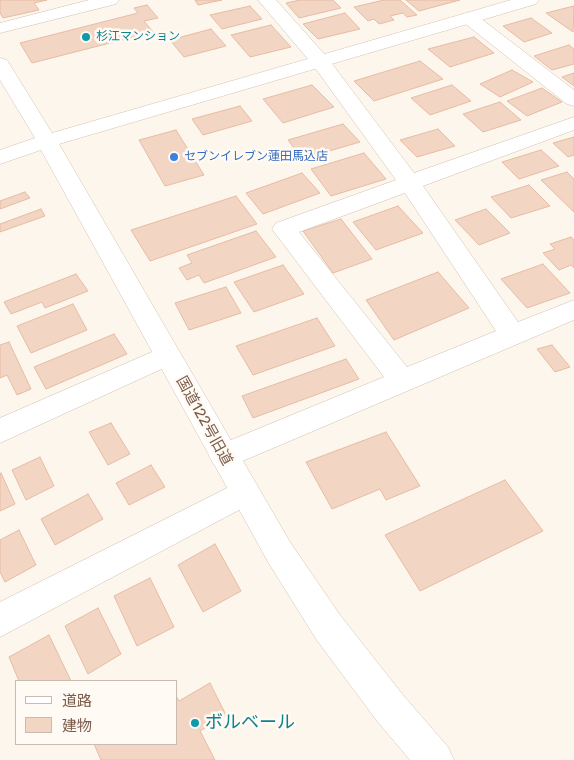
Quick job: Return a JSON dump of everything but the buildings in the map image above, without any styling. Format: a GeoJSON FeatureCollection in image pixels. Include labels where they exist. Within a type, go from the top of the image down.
{"type":"FeatureCollection","features":[{"type":"Feature","properties":{"kind":"street"},"geometry":{"type":"LineString","coordinates":[[0,28],[110,0]]}},
{"type":"Feature","properties":{"kind":"street"},"geometry":{"type":"LineString","coordinates":[[267,0],[320,61],[410,182],[512,334]]}},
{"type":"Feature","properties":{"kind":"street"},"geometry":{"type":"LineString","coordinates":[[0,158],[47,141],[530,0]]}},
{"type":"Feature","properties":{"kind":"street"},"geometry":{"type":"LineString","coordinates":[[469,18],[574,100]]}},
{"type":"Feature","properties":{"kind":"street","name":"国道122号旧道"},"geometry":{"type":"LineString","coordinates":[[0,64],[47,141],[279,552],[328,627],[390,708],[435,760]]}},
{"type":"Feature","properties":{"kind":"street"},"geometry":{"type":"LineString","coordinates":[[403,382],[284,229],[574,123]]}},
{"type":"Feature","properties":{"kind":"street"},"geometry":{"type":"LineString","coordinates":[[224,456],[574,309]]}},
{"type":"Feature","properties":{"kind":"street"},"geometry":{"type":"LineString","coordinates":[[0,431],[168,355]]}},
{"type":"Feature","properties":{"kind":"street"},"geometry":{"type":"LineString","coordinates":[[0,620],[244,492]]}},
{"type":"Feature","properties":{"kind":"place","name":"杉江マンション"},"geometry":{"type":"Point","coordinates":[86,37]}},
{"type":"Feature","properties":{"kind":"place","name":"セブンイレブン蓮田馬込店"},"geometry":{"type":"Point","coordinates":[174,157]}},
{"type":"Feature","properties":{"kind":"place","name":"ボルベール"},"geometry":{"type":"Point","coordinates":[195,723]}}]}
